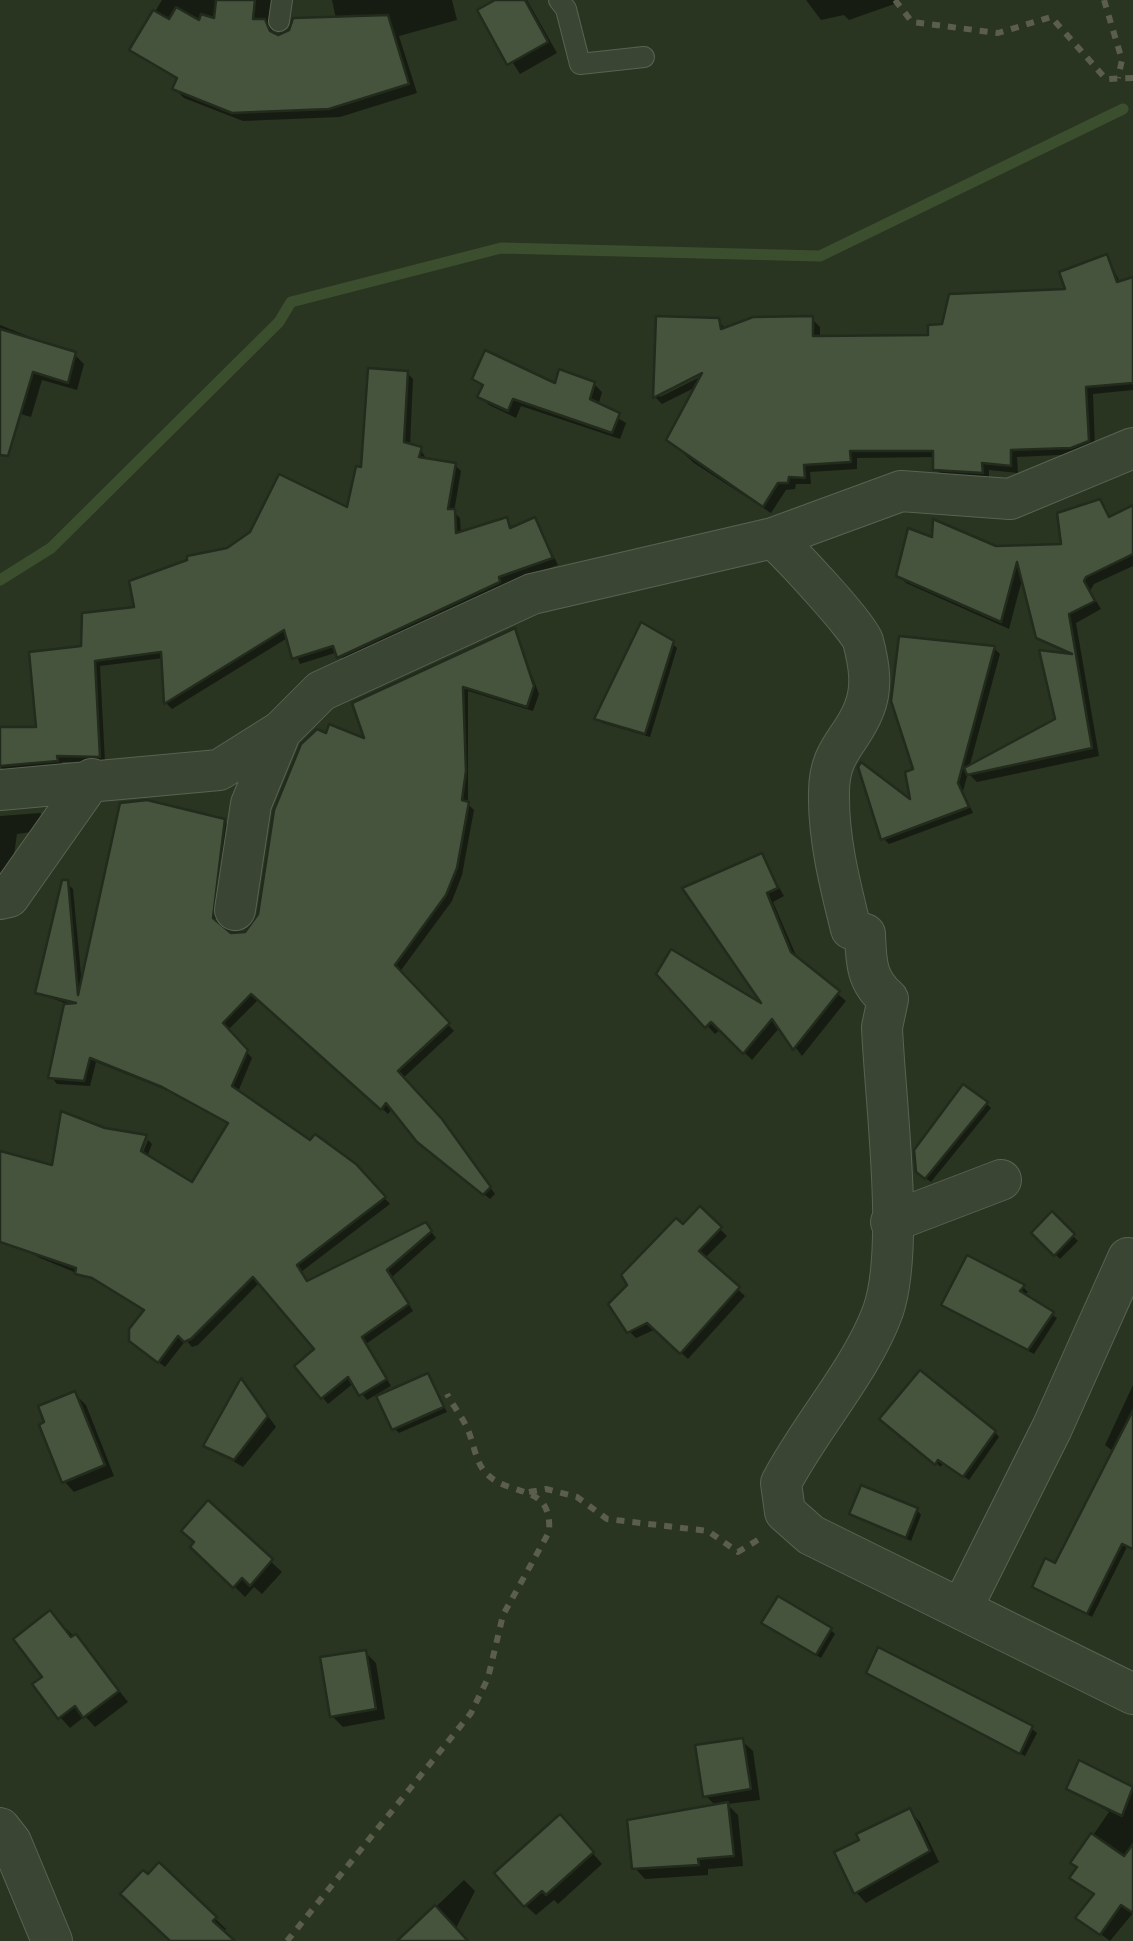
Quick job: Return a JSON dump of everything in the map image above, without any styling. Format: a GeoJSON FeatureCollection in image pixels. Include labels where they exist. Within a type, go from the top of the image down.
{"type":"FeatureCollection","features":[{"type":"Feature","properties":{"kind":"street"},"geometry":{"type":"LineString","coordinates":[[0,790],[220,770],[281,731],[320,691],[532,594],[773,538],[902,491],[1010,499],[1133,448]]}},
{"type":"Feature","properties":{"kind":"street"},"geometry":{"type":"LineString","coordinates":[[773,538],[800,561],[864,638],[871,682],[864,712],[837,748],[828,792],[835,866],[851,929],[865,934],[866,967],[876,989],[888,999],[882,1027],[891,1222],[891,1259],[882,1311],[780,1483],[786,1512],[811,1535],[843,1554],[1128,1680]]}},
{"type":"Feature","properties":{"kind":"street"},"geometry":{"type":"LineString","coordinates":[[235,910],[252,804],[281,731]]}},
{"type":"Feature","properties":{"kind":"street"},"geometry":{"type":"LineString","coordinates":[[0,899],[9,898],[92,779]]}},
{"type":"Feature","properties":{"kind":"street"},"geometry":{"type":"LineString","coordinates":[[891,1222],[1000,1180]]}},
{"type":"Feature","properties":{"kind":"street"},"geometry":{"type":"LineString","coordinates":[[963,1606],[1052,1428],[1128,1258]]}},
{"type":"Feature","properties":{"kind":"street"},"geometry":{"type":"LineString","coordinates":[[0,1828],[11,1842],[52,1941]]}},
{"type":"Feature","properties":{"kind":"lane"},"geometry":{"type":"LineString","coordinates":[[559,0],[566,9],[580,64],[644,57]]}},
{"type":"Feature","properties":{"kind":"path"},"geometry":{"type":"LineString","coordinates":[[895,0],[912,22],[998,33],[1051,18],[1106,79],[1133,78]]}},
{"type":"Feature","properties":{"kind":"path"},"geometry":{"type":"LineString","coordinates":[[1104,0],[1122,60],[1118,78]]}},
{"type":"Feature","properties":{"kind":"path"},"geometry":{"type":"LineString","coordinates":[[287,1941],[471,1713],[488,1678],[503,1615],[548,1532],[550,1517],[543,1504],[528,1492],[489,1477],[481,1467],[470,1433],[448,1394]]}},
{"type":"Feature","properties":{"kind":"path"},"geometry":{"type":"LineString","coordinates":[[528,1492],[546,1489],[578,1497],[607,1519],[708,1531],[738,1552],[757,1542],[786,1512]]}},
{"type":"Feature","properties":{"kind":"building"},"geometry":{"type":"Polygon","coordinates":[[[216,0],[255,0],[253,19],[265,19],[270,31],[278,35],[289,30],[293,18],[388,15],[409,84],[329,109],[232,113],[172,89],[177,78],[129,50],[153,10],[169,19],[176,7],[199,20],[201,14],[214,18],[216,0]]]}},
{"type":"Feature","properties":{"kind":"building"},"geometry":{"type":"Polygon","coordinates":[[[495,0],[525,0],[548,42],[507,65],[477,10],[495,0]]]}},
{"type":"Feature","properties":{"kind":"building"},"geometry":{"type":"Polygon","coordinates":[[[1107,254],[1117,282],[1133,277],[1133,383],[1086,387],[1089,441],[1071,448],[1011,450],[1011,466],[982,463],[983,473],[933,470],[933,451],[850,451],[851,462],[804,465],[805,478],[789,477],[788,483],[778,483],[763,507],[666,440],[702,373],[653,398],[656,316],[719,318],[721,329],[753,317],[813,316],[813,336],[928,335],[928,325],[942,324],[949,294],[1065,289],[1059,272],[1107,254]]]}},
{"type":"Feature","properties":{"kind":"building"},"geometry":{"type":"Polygon","coordinates":[[[0,329],[76,352],[68,383],[33,372],[8,456],[0,455],[0,329]]]}},
{"type":"Feature","properties":{"kind":"building"},"geometry":{"type":"Polygon","coordinates":[[[485,350],[555,383],[559,369],[595,382],[590,399],[620,413],[612,433],[513,399],[508,411],[477,397],[483,385],[472,379],[485,350]]]}},
{"type":"Feature","properties":{"kind":"building"},"geometry":{"type":"Polygon","coordinates":[[[368,368],[408,371],[404,442],[422,447],[419,457],[456,463],[448,509],[455,509],[456,533],[507,517],[510,528],[535,517],[553,558],[499,577],[500,582],[337,658],[333,646],[292,659],[284,630],[164,704],[161,652],[95,661],[100,757],[57,756],[58,761],[0,766],[0,727],[36,727],[29,652],[81,646],[82,613],[134,607],[129,581],[187,560],[187,556],[227,548],[250,532],[279,474],[347,507],[356,466],[361,467],[368,368]]]}},
{"type":"Feature","properties":{"kind":"building"},"geometry":{"type":"Polygon","coordinates":[[[1100,499],[1109,517],[1133,505],[1133,554],[1086,577],[1084,581],[1095,601],[1069,614],[1092,748],[967,775],[964,768],[1055,719],[1039,650],[1072,654],[1036,638],[1017,562],[1001,622],[896,576],[908,528],[932,537],[933,519],[996,546],[1061,544],[1057,513],[1100,499]]]}},
{"type":"Feature","properties":{"kind":"building"},"geometry":{"type":"Polygon","coordinates":[[[641,622],[674,641],[645,734],[594,719],[641,622]]]}},
{"type":"Feature","properties":{"kind":"building"},"geometry":{"type":"Polygon","coordinates":[[[515,628],[534,686],[527,707],[463,687],[466,771],[462,800],[469,802],[457,868],[446,895],[395,965],[450,1023],[398,1071],[442,1119],[491,1187],[483,1195],[417,1142],[386,1103],[381,1110],[251,994],[223,1023],[248,1050],[232,1086],[310,1140],[315,1134],[356,1164],[386,1197],[297,1265],[307,1281],[426,1222],[432,1231],[387,1270],[409,1304],[362,1337],[387,1379],[359,1396],[348,1377],[321,1399],[294,1366],[314,1349],[253,1277],[191,1339],[184,1342],[178,1336],[158,1363],[129,1341],[129,1329],[144,1310],[92,1278],[75,1274],[76,1268],[0,1242],[0,1151],[52,1165],[61,1111],[105,1128],[147,1135],[141,1151],[192,1182],[228,1123],[162,1087],[90,1058],[84,1081],[48,1078],[64,1004],[76,1003],[35,993],[62,880],[68,880],[78,995],[120,803],[147,800],[225,819],[213,918],[231,933],[245,932],[258,914],[274,810],[301,744],[317,729],[326,733],[329,724],[364,738],[352,703],[515,628]]]}},
{"type":"Feature","properties":{"kind":"building"},"geometry":{"type":"Polygon","coordinates":[[[899,636],[995,646],[958,783],[969,807],[881,840],[858,767],[861,762],[910,799],[905,772],[913,769],[891,701],[899,636]]]}},
{"type":"Feature","properties":{"kind":"building"},"geometry":{"type":"Polygon","coordinates":[[[762,853],[778,888],[767,893],[791,952],[840,991],[793,1050],[772,1019],[743,1054],[711,1022],[705,1028],[656,974],[671,949],[761,1003],[682,888],[762,853]]]}},
{"type":"Feature","properties":{"kind":"building"},"geometry":{"type":"Polygon","coordinates":[[[963,1084],[988,1102],[925,1179],[916,1172],[914,1150],[963,1084]]]}},
{"type":"Feature","properties":{"kind":"building"},"geometry":{"type":"Polygon","coordinates":[[[700,1206],[722,1227],[699,1251],[740,1287],[680,1354],[647,1323],[627,1333],[608,1304],[627,1285],[621,1275],[676,1218],[683,1224],[700,1206]]]}},
{"type":"Feature","properties":{"kind":"building"},"geometry":{"type":"Polygon","coordinates":[[[1052,1211],[1075,1234],[1054,1256],[1031,1233],[1052,1211]]]}},
{"type":"Feature","properties":{"kind":"building"},"geometry":{"type":"Polygon","coordinates":[[[967,1255],[1025,1285],[1020,1291],[1054,1312],[1028,1350],[941,1305],[967,1255]]]}},
{"type":"Feature","properties":{"kind":"building"},"geometry":{"type":"Polygon","coordinates":[[[920,1370],[996,1431],[963,1477],[938,1460],[935,1465],[879,1419],[920,1370]]]}},
{"type":"Feature","properties":{"kind":"building"},"geometry":{"type":"Polygon","coordinates":[[[428,1373],[444,1407],[392,1430],[376,1396],[428,1373]]]}},
{"type":"Feature","properties":{"kind":"building"},"geometry":{"type":"Polygon","coordinates":[[[241,1378],[268,1416],[234,1460],[203,1446],[241,1378]]]}},
{"type":"Feature","properties":{"kind":"building"},"geometry":{"type":"Polygon","coordinates":[[[75,1391],[105,1465],[62,1483],[39,1425],[44,1422],[38,1406],[75,1391]]]}},
{"type":"Feature","properties":{"kind":"building"},"geometry":{"type":"Polygon","coordinates":[[[1133,1410],[1133,1549],[1122,1544],[1087,1614],[1032,1587],[1045,1558],[1055,1563],[1133,1410]]]}},
{"type":"Feature","properties":{"kind":"building"},"geometry":{"type":"Polygon","coordinates":[[[861,1485],[918,1508],[906,1538],[849,1514],[861,1485]]]}},
{"type":"Feature","properties":{"kind":"building"},"geometry":{"type":"Polygon","coordinates":[[[208,1500],[273,1559],[250,1586],[242,1578],[233,1588],[190,1547],[194,1542],[181,1531],[208,1500]]]}},
{"type":"Feature","properties":{"kind":"building"},"geometry":{"type":"Polygon","coordinates":[[[778,1596],[832,1628],[816,1655],[761,1623],[778,1596]]]}},
{"type":"Feature","properties":{"kind":"building"},"geometry":{"type":"Polygon","coordinates":[[[50,1610],[71,1637],[76,1634],[119,1691],[83,1718],[75,1706],[58,1719],[32,1684],[42,1677],[13,1639],[50,1610]]]}},
{"type":"Feature","properties":{"kind":"building"},"geometry":{"type":"Polygon","coordinates":[[[878,1647],[1033,1726],[1020,1754],[866,1673],[878,1647]]]}},
{"type":"Feature","properties":{"kind":"building"},"geometry":{"type":"Polygon","coordinates":[[[366,1650],[376,1709],[330,1717],[320,1657],[366,1650]]]}},
{"type":"Feature","properties":{"kind":"building"},"geometry":{"type":"Polygon","coordinates":[[[743,1738],[751,1789],[703,1797],[695,1745],[743,1738]]]}},
{"type":"Feature","properties":{"kind":"building"},"geometry":{"type":"Polygon","coordinates":[[[1079,1760],[1133,1787],[1122,1816],[1066,1789],[1079,1760]]]}},
{"type":"Feature","properties":{"kind":"building"},"geometry":{"type":"Polygon","coordinates":[[[728,1802],[734,1856],[698,1859],[699,1865],[632,1869],[627,1820],[728,1802]]]}},
{"type":"Feature","properties":{"kind":"building"},"geometry":{"type":"Polygon","coordinates":[[[910,1808],[930,1851],[854,1894],[834,1852],[859,1840],[856,1834],[910,1808]]]}},
{"type":"Feature","properties":{"kind":"building"},"geometry":{"type":"Polygon","coordinates":[[[560,1814],[594,1852],[546,1895],[542,1891],[524,1907],[494,1873],[560,1814]]]}},
{"type":"Feature","properties":{"kind":"building"},"geometry":{"type":"Polygon","coordinates":[[[1091,1833],[1124,1856],[1133,1844],[1133,1913],[1121,1905],[1100,1935],[1075,1918],[1094,1894],[1069,1878],[1077,1867],[1070,1863],[1091,1833]]]}},
{"type":"Feature","properties":{"kind":"building"},"geometry":{"type":"Polygon","coordinates":[[[159,1862],[217,1917],[213,1921],[235,1941],[170,1941],[120,1894],[143,1870],[148,1874],[159,1862]]]}},
{"type":"Feature","properties":{"kind":"building"},"geometry":{"type":"Polygon","coordinates":[[[435,1905],[468,1941],[397,1941],[435,1905]]]}},
{"type":"Feature","properties":{"kind":"waterway"},"geometry":{"type":"LineString","coordinates":[[0,580],[51,548],[279,322],[291,302],[501,248],[820,256],[1123,109]]}}]}
